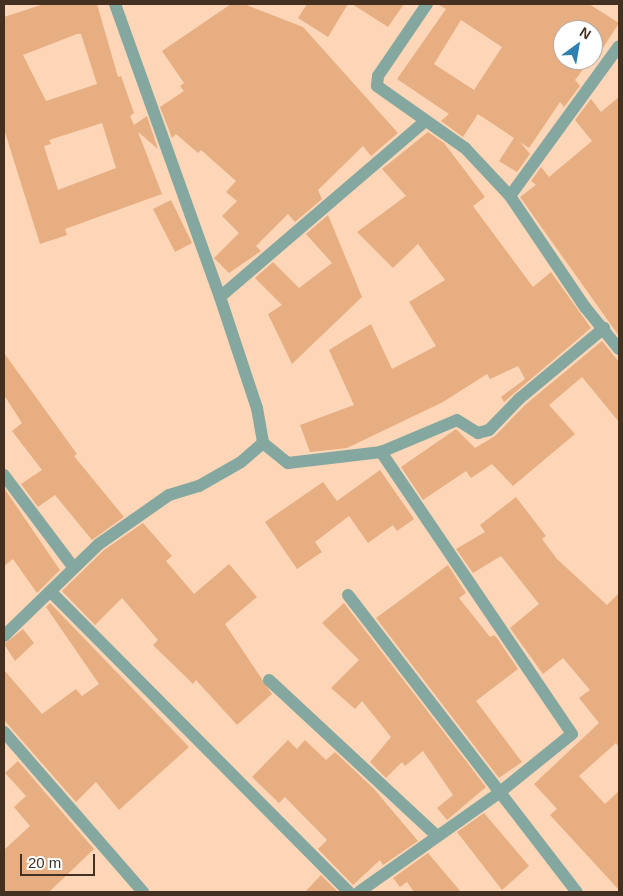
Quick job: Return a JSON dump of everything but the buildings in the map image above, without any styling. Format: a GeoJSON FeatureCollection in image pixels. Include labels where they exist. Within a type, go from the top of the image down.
{"type":"FeatureCollection","features":[{"type":"Feature","properties":{"kind":"street"},"geometry":{"type":"LineString","coordinates":[[115,4],[220,297],[257,408],[263,443],[288,463],[381,452],[457,420],[478,432],[489,430],[519,398],[604,328]]}},
{"type":"Feature","properties":{"kind":"street"},"geometry":{"type":"LineString","coordinates":[[427,4],[378,76],[377,86],[465,148],[510,196],[585,307],[604,328],[619,349]]}},
{"type":"Feature","properties":{"kind":"street"},"geometry":{"type":"LineString","coordinates":[[510,196],[619,46]]}},
{"type":"Feature","properties":{"kind":"street"},"geometry":{"type":"LineString","coordinates":[[220,297],[425,120]]}},
{"type":"Feature","properties":{"kind":"street"},"geometry":{"type":"LineString","coordinates":[[4,636],[98,544],[169,495],[199,486],[241,462],[263,443]]}},
{"type":"Feature","properties":{"kind":"street"},"geometry":{"type":"LineString","coordinates":[[359,892],[436,835],[500,792],[572,734],[381,452]]}},
{"type":"Feature","properties":{"kind":"street"},"geometry":{"type":"LineString","coordinates":[[4,475],[73,567]]}},
{"type":"Feature","properties":{"kind":"street"},"geometry":{"type":"LineString","coordinates":[[51,592],[349,892]]}},
{"type":"Feature","properties":{"kind":"street"},"geometry":{"type":"LineString","coordinates":[[348,595],[577,892]]}},
{"type":"Feature","properties":{"kind":"street"},"geometry":{"type":"LineString","coordinates":[[269,680],[436,835]]}},
{"type":"Feature","properties":{"kind":"street"},"geometry":{"type":"LineString","coordinates":[[4,732],[143,892]]}}]}
